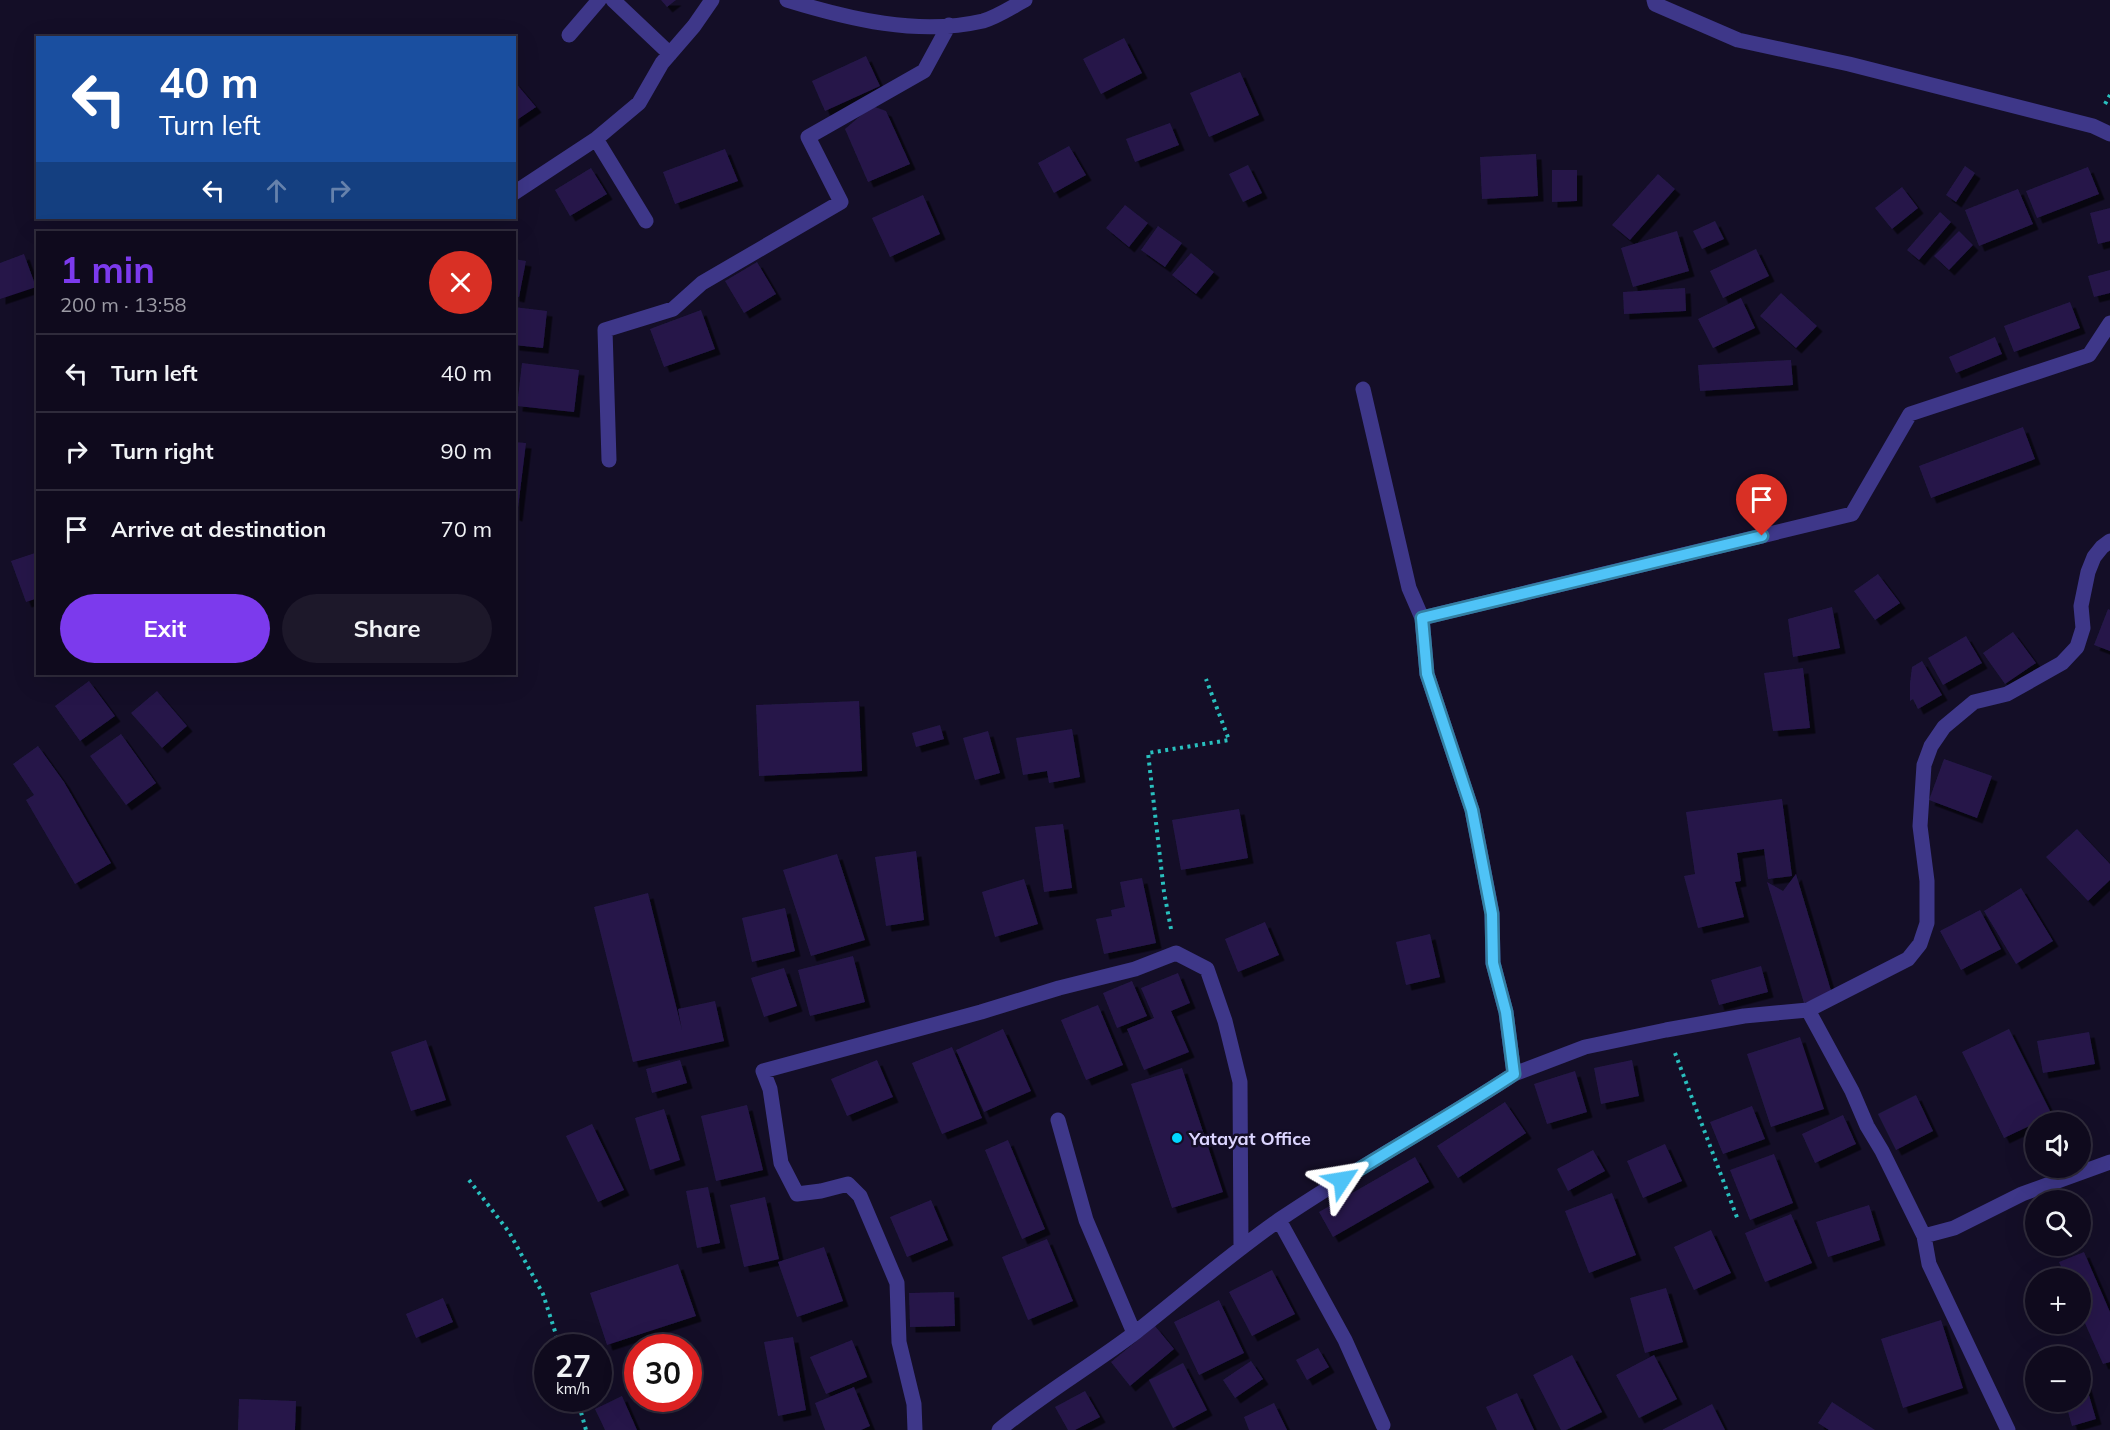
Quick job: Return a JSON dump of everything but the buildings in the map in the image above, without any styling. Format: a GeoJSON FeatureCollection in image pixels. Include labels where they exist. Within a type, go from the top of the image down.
{"type":"FeatureCollection","features":[{"type":"Feature","properties":{"kind":"street"},"geometry":{"type":"LineString","coordinates":[[569,35],[599,0]]}},
{"type":"Feature","properties":{"kind":"street"},"geometry":{"type":"LineString","coordinates":[[613,0],[670,54]]}},
{"type":"Feature","properties":{"kind":"street"},"geometry":{"type":"LineString","coordinates":[[516,192],[596,139],[639,103],[662,63],[712,0]]}},
{"type":"Feature","properties":{"kind":"street"},"geometry":{"type":"LineString","coordinates":[[786,0],[838,16],[923,28],[985,21],[1025,0]]}},
{"type":"Feature","properties":{"kind":"street"},"geometry":{"type":"LineString","coordinates":[[1654,0],[1655,4],[1738,40],[1849,64],[2081,123],[2110,134]]}},
{"type":"Feature","properties":{"kind":"street"},"geometry":{"type":"LineString","coordinates":[[609,460],[605,330],[673,309],[702,283],[841,202],[808,137],[924,71],[949,25]]}},
{"type":"Feature","properties":{"kind":"street"},"geometry":{"type":"LineString","coordinates":[[596,139],[646,221]]}},
{"type":"Feature","properties":{"kind":"street"},"geometry":{"type":"LineString","coordinates":[[1422,618],[1852,514],[1910,414],[2089,355],[2110,323]]}},
{"type":"Feature","properties":{"kind":"street"},"geometry":{"type":"LineString","coordinates":[[1363,389],[1409,588],[1422,618],[1427,674],[1472,810],[1492,914],[1493,963],[1506,1012],[1514,1074]]}},
{"type":"Feature","properties":{"kind":"street"},"geometry":{"type":"LineString","coordinates":[[999,1430],[1028,1406],[1134,1333],[1279,1220],[1396,1145],[1514,1074],[1585,1047],[1744,1016],[1808,1010],[1908,958],[1920,944],[1927,923],[1927,881],[1920,826],[1924,765],[1931,746],[1944,727],[1974,702],[2007,694],[2062,663],[2078,647],[2083,628],[2081,606],[2088,572],[2094,556],[2110,541]]}},
{"type":"Feature","properties":{"kind":"street"},"geometry":{"type":"LineString","coordinates":[[915,1430],[914,1404],[899,1341],[897,1283],[860,1196],[848,1184],[797,1194],[781,1163],[770,1089],[763,1071],[1134,969],[1176,953],[1207,969],[1225,1021],[1240,1082],[1241,1248]]}},
{"type":"Feature","properties":{"kind":"street"},"geometry":{"type":"LineString","coordinates":[[1808,1010],[1852,1091],[1867,1126],[1882,1151],[1924,1236],[1929,1264],[2008,1430]]}},
{"type":"Feature","properties":{"kind":"street"},"geometry":{"type":"LineString","coordinates":[[1058,1120],[1086,1220],[1134,1333]]}},
{"type":"Feature","properties":{"kind":"street"},"geometry":{"type":"LineString","coordinates":[[1924,1236],[1954,1228],[2022,1194],[2110,1162]]}},
{"type":"Feature","properties":{"kind":"street"},"geometry":{"type":"LineString","coordinates":[[1279,1220],[1345,1340],[1383,1425]]}},
{"type":"Feature","properties":{"kind":"path"},"geometry":{"type":"LineString","coordinates":[[1176,953],[1164,892],[1148,753],[1229,740],[1206,679]]}},
{"type":"Feature","properties":{"kind":"path"},"geometry":{"type":"LineString","coordinates":[[1666,1030],[1738,1220]]}},
{"type":"Feature","properties":{"kind":"path"},"geometry":{"type":"LineString","coordinates":[[469,1180],[509,1232],[543,1294],[556,1334]]}},
{"type":"Feature","properties":{"kind":"path"},"geometry":{"type":"LineString","coordinates":[[581,1412],[586,1430]]}},
{"type":"Feature","properties":{"kind":"place","name":"Yatayat Office"},"geometry":{"type":"Point","coordinates":[1177,1138]}},
{"type":"Feature","properties":{"kind":"route"},"geometry":{"type":"LineString","coordinates":[[1342,1180],[1514,1074],[1506,1012],[1493,963],[1492,914],[1472,810],[1427,674],[1422,618],[1762,536]]}}]}
